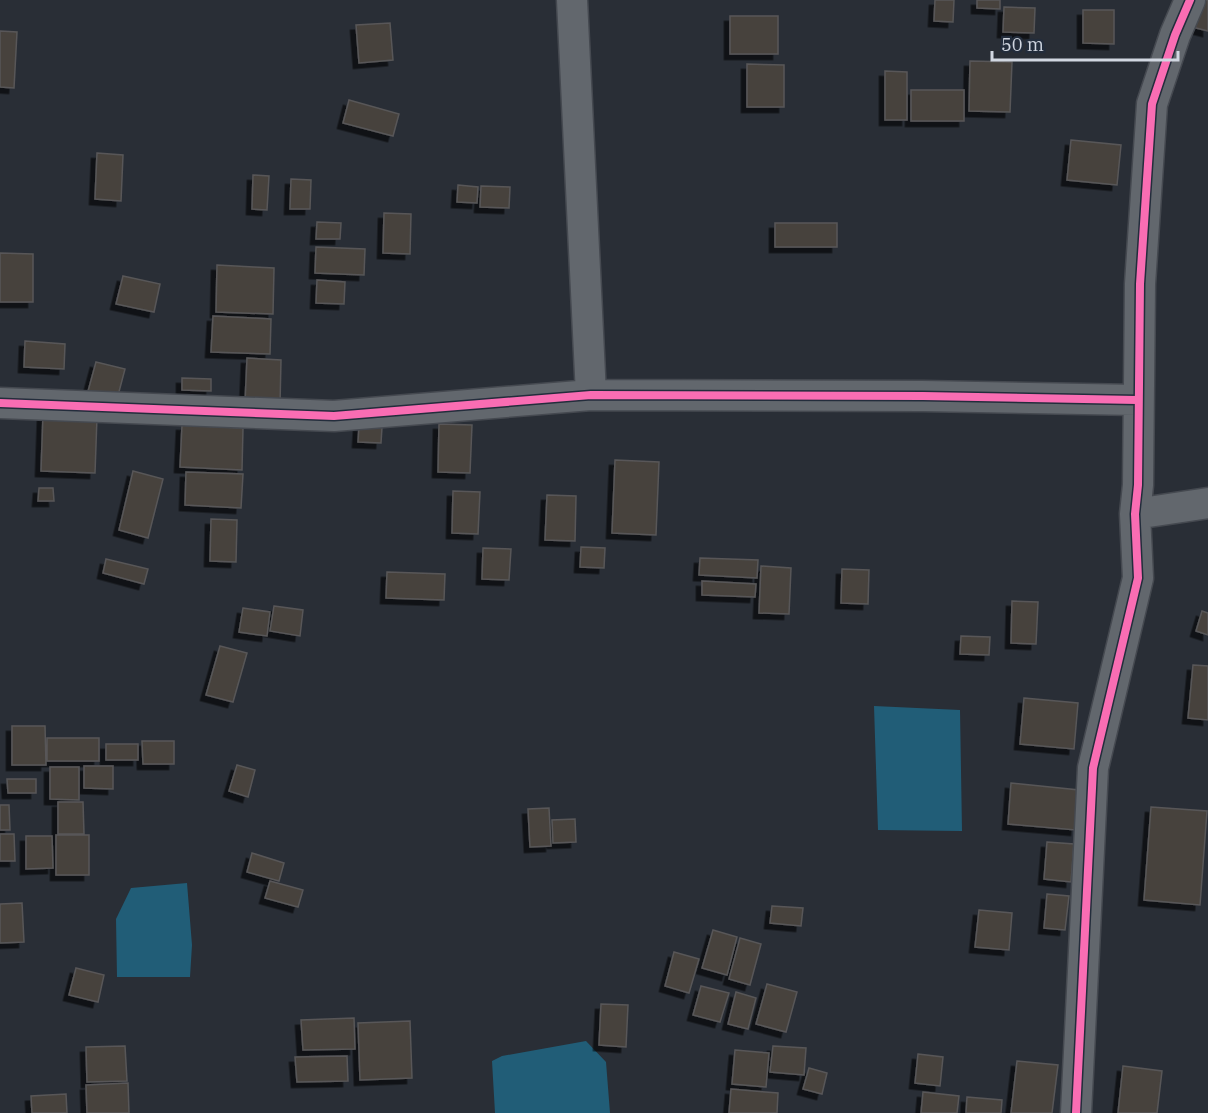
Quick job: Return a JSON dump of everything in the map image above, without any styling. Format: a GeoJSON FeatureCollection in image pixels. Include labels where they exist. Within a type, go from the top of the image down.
{"type":"FeatureCollection","features":[{"type":"Feature","properties":{"kind":"street"},"geometry":{"type":"LineString","coordinates":[[572,0],[591,395]]}},
{"type":"Feature","properties":{"kind":"street"},"geometry":{"type":"LineString","coordinates":[[1076,1113],[1093,768],[1138,578],[1135,514],[1138,485],[1137,400],[1140,284],[1152,104],[1175,35],[1190,0]]}},
{"type":"Feature","properties":{"kind":"street"},"geometry":{"type":"LineString","coordinates":[[0,404],[334,416],[591,395],[923,396],[1137,400]]}},
{"type":"Feature","properties":{"kind":"street"},"geometry":{"type":"LineString","coordinates":[[1135,514],[1208,503]]}},
{"type":"Feature","properties":{"kind":"water"},"geometry":{"type":"Polygon","coordinates":[[[874,706],[960,710],[962,831],[878,830],[874,706]]]}},
{"type":"Feature","properties":{"kind":"water"},"geometry":{"type":"Polygon","coordinates":[[[187,883],[192,945],[190,977],[117,977],[116,919],[131,888],[187,883]]]}},
{"type":"Feature","properties":{"kind":"water"},"geometry":{"type":"Polygon","coordinates":[[[586,1041],[606,1062],[610,1113],[495,1113],[492,1061],[502,1056],[586,1041]]]}},
{"type":"Feature","properties":{"kind":"building"},"geometry":{"type":"Polygon","coordinates":[[[935,0],[954,0],[953,22],[934,21],[935,0]]]}},
{"type":"Feature","properties":{"kind":"building"},"geometry":{"type":"Polygon","coordinates":[[[977,0],[1000,0],[1000,9],[977,8],[977,0]]]}},
{"type":"Feature","properties":{"kind":"building"},"geometry":{"type":"Polygon","coordinates":[[[1196,0],[1208,0],[1208,31],[1188,26],[1196,0]]]}},
{"type":"Feature","properties":{"kind":"building"},"geometry":{"type":"Polygon","coordinates":[[[1004,7],[1035,8],[1034,33],[1003,32],[1004,7]]]}},
{"type":"Feature","properties":{"kind":"building"},"geometry":{"type":"Polygon","coordinates":[[[1083,10],[1114,10],[1114,44],[1083,43],[1083,10]]]}},
{"type":"Feature","properties":{"kind":"building"},"geometry":{"type":"Polygon","coordinates":[[[730,16],[778,16],[778,54],[730,54],[730,16]]]}},
{"type":"Feature","properties":{"kind":"building"},"geometry":{"type":"Polygon","coordinates":[[[390,23],[393,60],[359,63],[356,25],[390,23]]]}},
{"type":"Feature","properties":{"kind":"building"},"geometry":{"type":"Polygon","coordinates":[[[0,31],[17,32],[14,88],[0,87],[0,31]]]}},
{"type":"Feature","properties":{"kind":"building"},"geometry":{"type":"Polygon","coordinates":[[[970,61],[1012,62],[1010,112],[969,111],[970,61]]]}},
{"type":"Feature","properties":{"kind":"building"},"geometry":{"type":"Polygon","coordinates":[[[747,64],[784,65],[784,107],[747,107],[747,64]]]}},
{"type":"Feature","properties":{"kind":"building"},"geometry":{"type":"Polygon","coordinates":[[[885,71],[907,72],[907,120],[885,120],[885,71]]]}},
{"type":"Feature","properties":{"kind":"building"},"geometry":{"type":"Polygon","coordinates":[[[911,90],[964,90],[964,121],[911,121],[911,90]]]}},
{"type":"Feature","properties":{"kind":"building"},"geometry":{"type":"Polygon","coordinates":[[[349,100],[399,114],[393,136],[343,123],[349,100]]]}},
{"type":"Feature","properties":{"kind":"building"},"geometry":{"type":"Polygon","coordinates":[[[1071,140],[1121,145],[1117,185],[1067,180],[1071,140]]]}},
{"type":"Feature","properties":{"kind":"building"},"geometry":{"type":"Polygon","coordinates":[[[97,153],[123,155],[121,201],[95,199],[97,153]]]}},
{"type":"Feature","properties":{"kind":"building"},"geometry":{"type":"Polygon","coordinates":[[[253,175],[269,176],[267,210],[252,209],[253,175]]]}},
{"type":"Feature","properties":{"kind":"building"},"geometry":{"type":"Polygon","coordinates":[[[291,179],[311,180],[310,209],[290,209],[291,179]]]}},
{"type":"Feature","properties":{"kind":"building"},"geometry":{"type":"Polygon","coordinates":[[[458,185],[478,187],[477,203],[457,202],[458,185]]]}},
{"type":"Feature","properties":{"kind":"building"},"geometry":{"type":"Polygon","coordinates":[[[481,186],[510,187],[509,208],[480,207],[481,186]]]}},
{"type":"Feature","properties":{"kind":"building"},"geometry":{"type":"Polygon","coordinates":[[[384,213],[411,214],[410,254],[383,253],[384,213]]]}},
{"type":"Feature","properties":{"kind":"building"},"geometry":{"type":"Polygon","coordinates":[[[317,222],[341,223],[340,239],[316,239],[317,222]]]}},
{"type":"Feature","properties":{"kind":"building"},"geometry":{"type":"Polygon","coordinates":[[[775,223],[837,223],[837,247],[775,247],[775,223]]]}},
{"type":"Feature","properties":{"kind":"building"},"geometry":{"type":"Polygon","coordinates":[[[316,247],[365,249],[364,275],[315,273],[316,247]]]}},
{"type":"Feature","properties":{"kind":"building"},"geometry":{"type":"Polygon","coordinates":[[[0,253],[33,254],[33,302],[0,302],[0,253]]]}},
{"type":"Feature","properties":{"kind":"building"},"geometry":{"type":"Polygon","coordinates":[[[217,265],[274,268],[273,314],[216,312],[217,265]]]}},
{"type":"Feature","properties":{"kind":"building"},"geometry":{"type":"Polygon","coordinates":[[[123,276],[160,284],[154,312],[116,304],[123,276]]]}},
{"type":"Feature","properties":{"kind":"building"},"geometry":{"type":"Polygon","coordinates":[[[317,280],[345,282],[344,304],[316,303],[317,280]]]}},
{"type":"Feature","properties":{"kind":"building"},"geometry":{"type":"Polygon","coordinates":[[[213,316],[271,319],[270,354],[211,352],[213,316]]]}},
{"type":"Feature","properties":{"kind":"building"},"geometry":{"type":"Polygon","coordinates":[[[25,341],[65,344],[64,369],[24,367],[25,341]]]}},
{"type":"Feature","properties":{"kind":"building"},"geometry":{"type":"Polygon","coordinates":[[[247,358],[281,360],[280,404],[245,403],[247,358]]]}},
{"type":"Feature","properties":{"kind":"building"},"geometry":{"type":"Polygon","coordinates":[[[96,362],[125,369],[116,403],[87,395],[96,362]]]}},
{"type":"Feature","properties":{"kind":"building"},"geometry":{"type":"Polygon","coordinates":[[[182,378],[211,379],[211,391],[182,390],[182,378]]]}},
{"type":"Feature","properties":{"kind":"building"},"geometry":{"type":"Polygon","coordinates":[[[43,415],[97,417],[95,473],[41,471],[43,415]]]}},
{"type":"Feature","properties":{"kind":"building"},"geometry":{"type":"Polygon","coordinates":[[[439,424],[472,425],[470,473],[438,472],[439,424]]]}},
{"type":"Feature","properties":{"kind":"building"},"geometry":{"type":"Polygon","coordinates":[[[182,425],[243,428],[242,470],[180,467],[182,425]]]}},
{"type":"Feature","properties":{"kind":"building"},"geometry":{"type":"Polygon","coordinates":[[[359,426],[382,427],[381,443],[358,442],[359,426]]]}},
{"type":"Feature","properties":{"kind":"building"},"geometry":{"type":"Polygon","coordinates":[[[615,460],[659,462],[656,535],[612,533],[615,460]]]}},
{"type":"Feature","properties":{"kind":"building"},"geometry":{"type":"Polygon","coordinates":[[[133,471],[163,479],[148,538],[119,530],[133,471]]]}},
{"type":"Feature","properties":{"kind":"building"},"geometry":{"type":"Polygon","coordinates":[[[186,472],[243,474],[241,508],[185,505],[186,472]]]}},
{"type":"Feature","properties":{"kind":"building"},"geometry":{"type":"Polygon","coordinates":[[[39,488],[53,488],[54,501],[38,501],[39,488]]]}},
{"type":"Feature","properties":{"kind":"building"},"geometry":{"type":"Polygon","coordinates":[[[453,491],[480,492],[478,534],[452,533],[453,491]]]}},
{"type":"Feature","properties":{"kind":"building"},"geometry":{"type":"Polygon","coordinates":[[[547,495],[576,496],[575,541],[545,540],[547,495]]]}},
{"type":"Feature","properties":{"kind":"building"},"geometry":{"type":"Polygon","coordinates":[[[211,519],[237,520],[236,562],[210,561],[211,519]]]}},
{"type":"Feature","properties":{"kind":"building"},"geometry":{"type":"Polygon","coordinates":[[[581,547],[605,548],[604,568],[580,567],[581,547]]]}},
{"type":"Feature","properties":{"kind":"building"},"geometry":{"type":"Polygon","coordinates":[[[483,548],[511,549],[509,580],[482,579],[483,548]]]}},
{"type":"Feature","properties":{"kind":"building"},"geometry":{"type":"Polygon","coordinates":[[[700,558],[758,560],[757,578],[699,575],[700,558]]]}},
{"type":"Feature","properties":{"kind":"building"},"geometry":{"type":"Polygon","coordinates":[[[106,559],[148,569],[144,584],[103,573],[106,559]]]}},
{"type":"Feature","properties":{"kind":"building"},"geometry":{"type":"Polygon","coordinates":[[[761,566],[791,568],[789,614],[759,613],[761,566]]]}},
{"type":"Feature","properties":{"kind":"building"},"geometry":{"type":"Polygon","coordinates":[[[842,569],[869,570],[868,604],[841,603],[842,569]]]}},
{"type":"Feature","properties":{"kind":"building"},"geometry":{"type":"Polygon","coordinates":[[[387,572],[445,574],[444,600],[386,598],[387,572]]]}},
{"type":"Feature","properties":{"kind":"building"},"geometry":{"type":"Polygon","coordinates":[[[702,581],[756,584],[755,597],[702,595],[702,581]]]}},
{"type":"Feature","properties":{"kind":"building"},"geometry":{"type":"Polygon","coordinates":[[[1012,601],[1038,602],[1036,644],[1011,643],[1012,601]]]}},
{"type":"Feature","properties":{"kind":"building"},"geometry":{"type":"Polygon","coordinates":[[[274,606],[303,610],[300,636],[270,631],[274,606]]]}},
{"type":"Feature","properties":{"kind":"building"},"geometry":{"type":"Polygon","coordinates":[[[243,608],[270,612],[267,636],[239,632],[243,608]]]}},
{"type":"Feature","properties":{"kind":"building"},"geometry":{"type":"Polygon","coordinates":[[[1202,611],[1208,613],[1208,635],[1196,631],[1202,611]]]}},
{"type":"Feature","properties":{"kind":"building"},"geometry":{"type":"Polygon","coordinates":[[[961,636],[990,637],[989,655],[960,654],[961,636]]]}},
{"type":"Feature","properties":{"kind":"building"},"geometry":{"type":"Polygon","coordinates":[[[220,646],[247,653],[233,702],[206,695],[220,646]]]}},
{"type":"Feature","properties":{"kind":"building"},"geometry":{"type":"Polygon","coordinates":[[[1193,665],[1208,666],[1208,720],[1188,718],[1193,665]]]}},
{"type":"Feature","properties":{"kind":"building"},"geometry":{"type":"Polygon","coordinates":[[[1024,698],[1078,703],[1074,749],[1020,744],[1024,698]]]}},
{"type":"Feature","properties":{"kind":"building"},"geometry":{"type":"Polygon","coordinates":[[[12,726],[45,726],[46,765],[12,765],[12,726]]]}},
{"type":"Feature","properties":{"kind":"building"},"geometry":{"type":"Polygon","coordinates":[[[47,738],[99,738],[99,761],[47,761],[47,738]]]}},
{"type":"Feature","properties":{"kind":"building"},"geometry":{"type":"Polygon","coordinates":[[[142,741],[174,741],[174,764],[143,764],[142,741]]]}},
{"type":"Feature","properties":{"kind":"building"},"geometry":{"type":"Polygon","coordinates":[[[106,744],[138,744],[138,760],[106,760],[106,744]]]}},
{"type":"Feature","properties":{"kind":"building"},"geometry":{"type":"Polygon","coordinates":[[[237,765],[255,770],[248,797],[229,791],[237,765]]]}},
{"type":"Feature","properties":{"kind":"building"},"geometry":{"type":"Polygon","coordinates":[[[84,766],[113,766],[113,789],[84,788],[84,766]]]}},
{"type":"Feature","properties":{"kind":"building"},"geometry":{"type":"Polygon","coordinates":[[[50,767],[79,767],[79,800],[50,799],[50,767]]]}},
{"type":"Feature","properties":{"kind":"building"},"geometry":{"type":"Polygon","coordinates":[[[7,779],[36,779],[36,793],[8,793],[7,779]]]}},
{"type":"Feature","properties":{"kind":"building"},"geometry":{"type":"Polygon","coordinates":[[[1011,783],[1079,790],[1076,830],[1008,824],[1011,783]]]}},
{"type":"Feature","properties":{"kind":"building"},"geometry":{"type":"Polygon","coordinates":[[[58,802],[83,802],[84,834],[58,834],[58,802]]]}},
{"type":"Feature","properties":{"kind":"building"},"geometry":{"type":"Polygon","coordinates":[[[0,805],[9,805],[10,830],[0,830],[0,805]]]}},
{"type":"Feature","properties":{"kind":"building"},"geometry":{"type":"Polygon","coordinates":[[[1151,807],[1207,811],[1200,905],[1144,900],[1151,807]]]}},
{"type":"Feature","properties":{"kind":"building"},"geometry":{"type":"Polygon","coordinates":[[[549,808],[551,846],[530,847],[528,809],[549,808]]]}},
{"type":"Feature","properties":{"kind":"building"},"geometry":{"type":"Polygon","coordinates":[[[575,819],[576,842],[553,843],[552,820],[575,819]]]}},
{"type":"Feature","properties":{"kind":"building"},"geometry":{"type":"Polygon","coordinates":[[[0,834],[14,834],[15,861],[0,861],[0,834]]]}},
{"type":"Feature","properties":{"kind":"building"},"geometry":{"type":"Polygon","coordinates":[[[56,835],[89,835],[89,875],[56,875],[56,835]]]}},
{"type":"Feature","properties":{"kind":"building"},"geometry":{"type":"Polygon","coordinates":[[[26,836],[52,836],[53,868],[26,869],[26,836]]]}},
{"type":"Feature","properties":{"kind":"building"},"geometry":{"type":"Polygon","coordinates":[[[1047,842],[1074,844],[1071,882],[1044,879],[1047,842]]]}},
{"type":"Feature","properties":{"kind":"building"},"geometry":{"type":"Polygon","coordinates":[[[252,853],[284,863],[279,881],[247,872],[252,853]]]}},
{"type":"Feature","properties":{"kind":"building"},"geometry":{"type":"Polygon","coordinates":[[[270,881],[303,890],[298,907],[265,898],[270,881]]]}},
{"type":"Feature","properties":{"kind":"building"},"geometry":{"type":"Polygon","coordinates":[[[1047,894],[1069,896],[1065,930],[1044,928],[1047,894]]]}},
{"type":"Feature","properties":{"kind":"building"},"geometry":{"type":"Polygon","coordinates":[[[22,903],[24,942],[0,943],[0,904],[22,903]]]}},
{"type":"Feature","properties":{"kind":"building"},"geometry":{"type":"Polygon","coordinates":[[[772,906],[803,908],[801,926],[770,923],[772,906]]]}},
{"type":"Feature","properties":{"kind":"building"},"geometry":{"type":"Polygon","coordinates":[[[979,910],[1012,913],[1009,950],[975,947],[979,910]]]}},
{"type":"Feature","properties":{"kind":"building"},"geometry":{"type":"Polygon","coordinates":[[[713,930],[737,937],[727,975],[702,968],[713,930]]]}},
{"type":"Feature","properties":{"kind":"building"},"geometry":{"type":"Polygon","coordinates":[[[740,938],[761,944],[750,985],[729,979],[740,938]]]}},
{"type":"Feature","properties":{"kind":"building"},"geometry":{"type":"Polygon","coordinates":[[[674,952],[699,959],[689,993],[665,986],[674,952]]]}},
{"type":"Feature","properties":{"kind":"building"},"geometry":{"type":"Polygon","coordinates":[[[76,968],[104,975],[98,1002],[69,995],[76,968]]]}},
{"type":"Feature","properties":{"kind":"building"},"geometry":{"type":"Polygon","coordinates":[[[767,984],[797,992],[786,1032],[756,1024],[767,984]]]}},
{"type":"Feature","properties":{"kind":"building"},"geometry":{"type":"Polygon","coordinates":[[[701,986],[729,993],[720,1022],[693,1015],[701,986]]]}},
{"type":"Feature","properties":{"kind":"building"},"geometry":{"type":"Polygon","coordinates":[[[736,992],[756,998],[748,1029],[728,1024],[736,992]]]}},
{"type":"Feature","properties":{"kind":"building"},"geometry":{"type":"Polygon","coordinates":[[[601,1004],[628,1005],[626,1047],[599,1045],[601,1004]]]}},
{"type":"Feature","properties":{"kind":"building"},"geometry":{"type":"Polygon","coordinates":[[[354,1018],[355,1049],[303,1050],[301,1020],[354,1018]]]}},
{"type":"Feature","properties":{"kind":"building"},"geometry":{"type":"Polygon","coordinates":[[[410,1021],[412,1078],[360,1080],[358,1023],[410,1021]]]}},
{"type":"Feature","properties":{"kind":"building"},"geometry":{"type":"Polygon","coordinates":[[[125,1046],[127,1081],[87,1082],[86,1047],[125,1046]]]}},
{"type":"Feature","properties":{"kind":"building"},"geometry":{"type":"Polygon","coordinates":[[[773,1046],[806,1048],[804,1075],[770,1072],[773,1046]]]}},
{"type":"Feature","properties":{"kind":"building"},"geometry":{"type":"Polygon","coordinates":[[[735,1050],[769,1053],[766,1087],[732,1084],[735,1050]]]}},
{"type":"Feature","properties":{"kind":"building"},"geometry":{"type":"Polygon","coordinates":[[[918,1054],[943,1057],[940,1086],[915,1083],[918,1054]]]}},
{"type":"Feature","properties":{"kind":"building"},"geometry":{"type":"Polygon","coordinates":[[[347,1056],[348,1081],[297,1082],[295,1057],[347,1056]]]}},
{"type":"Feature","properties":{"kind":"building"},"geometry":{"type":"Polygon","coordinates":[[[1017,1061],[1058,1065],[1052,1113],[1011,1113],[1017,1061]]]}},
{"type":"Feature","properties":{"kind":"building"},"geometry":{"type":"Polygon","coordinates":[[[1123,1066],[1162,1071],[1157,1113],[1118,1113],[1123,1066]]]}},
{"type":"Feature","properties":{"kind":"building"},"geometry":{"type":"Polygon","coordinates":[[[809,1068],[827,1073],[822,1094],[803,1089],[809,1068]]]}},
{"type":"Feature","properties":{"kind":"building"},"geometry":{"type":"Polygon","coordinates":[[[128,1083],[129,1113],[87,1113],[86,1085],[128,1083]]]}},
{"type":"Feature","properties":{"kind":"building"},"geometry":{"type":"Polygon","coordinates":[[[731,1089],[778,1093],[777,1113],[729,1113],[731,1089]]]}},
{"type":"Feature","properties":{"kind":"building"},"geometry":{"type":"Polygon","coordinates":[[[923,1092],[959,1096],[957,1113],[921,1113],[923,1092]]]}},
{"type":"Feature","properties":{"kind":"building"},"geometry":{"type":"Polygon","coordinates":[[[66,1094],[67,1113],[32,1113],[31,1096],[66,1094]]]}},
{"type":"Feature","properties":{"kind":"building"},"geometry":{"type":"Polygon","coordinates":[[[967,1097],[1002,1100],[1001,1113],[966,1113],[967,1097]]]}},
{"type":"Feature","properties":{"kind":"cycle path"},"geometry":{"type":"LineString","coordinates":[[1076,1113],[1093,768],[1138,578],[1135,514],[1138,485],[1140,284],[1152,104],[1175,35],[1190,0]]}},
{"type":"Feature","properties":{"kind":"cycle path"},"geometry":{"type":"LineString","coordinates":[[0,403],[334,416],[591,395],[923,396],[1137,400]]}}]}
